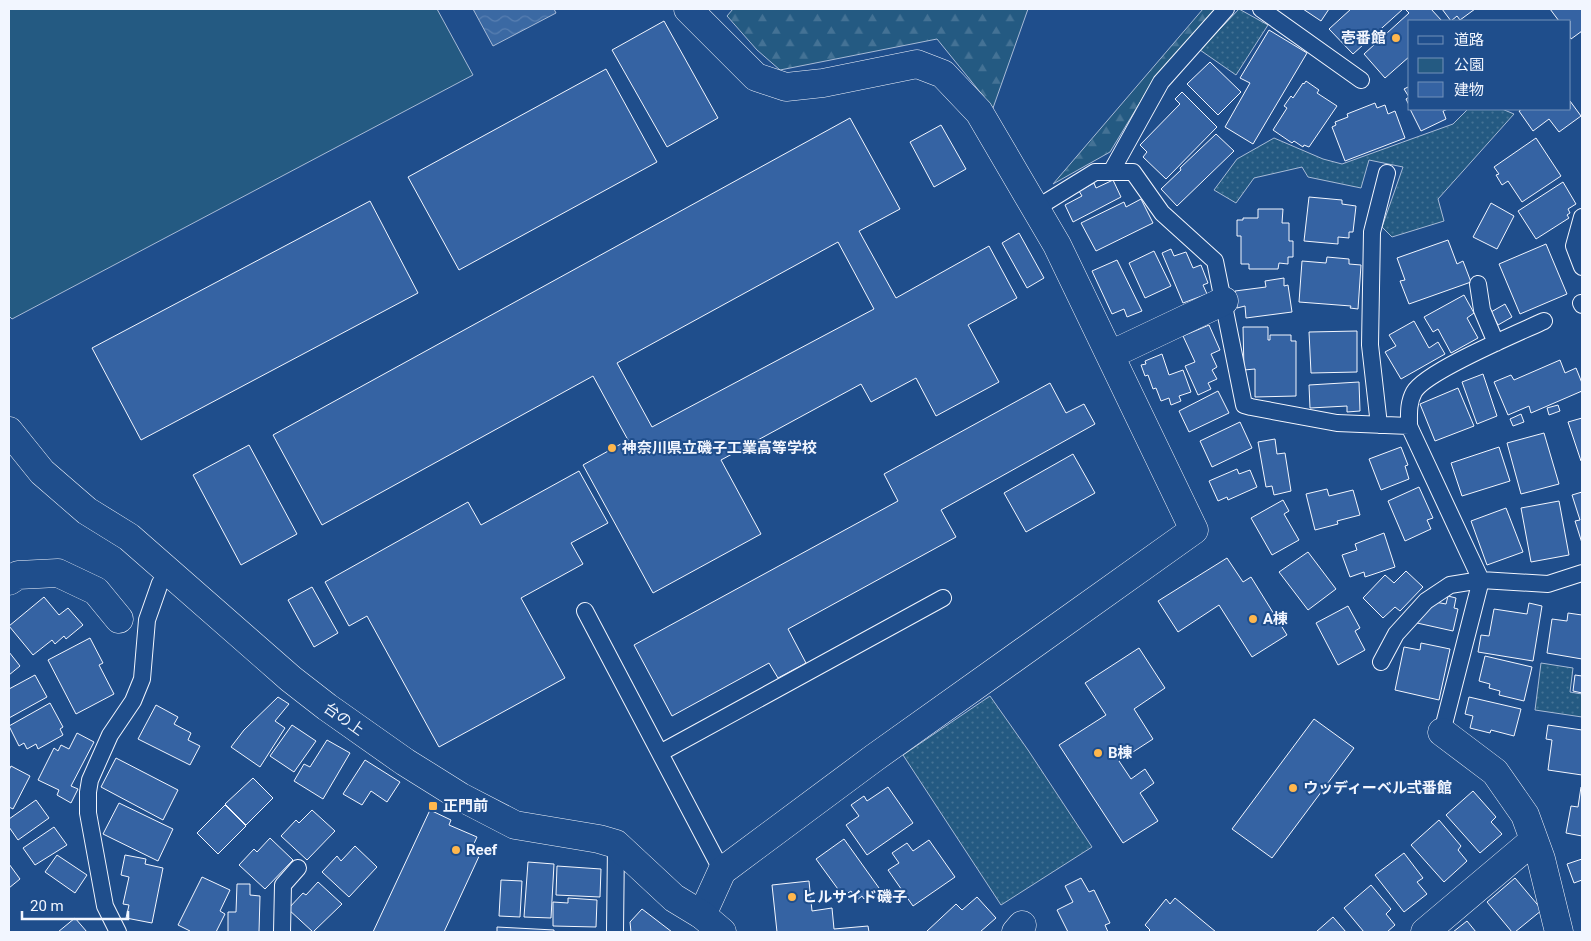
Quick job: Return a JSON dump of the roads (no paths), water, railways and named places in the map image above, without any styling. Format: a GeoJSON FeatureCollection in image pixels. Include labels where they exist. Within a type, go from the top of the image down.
{"type":"FeatureCollection","features":[{"type":"Feature","properties":{"kind":"street"},"geometry":{"type":"LineString","coordinates":[[688,9],[756,78],[786,87],[823,84],[917,64],[943,74],[979,112],[1057,245],[1194,530],[874,758],[722,871],[712,924]]}},
{"type":"Feature","properties":{"kind":"street"},"geometry":{"type":"LineString","coordinates":[[1110,355],[1224,301]]}},
{"type":"Feature","properties":{"kind":"street","name":"台の上"},"geometry":{"type":"LineString","coordinates":[[9,431],[42,472],[87,511],[129,537],[291,679],[405,762],[461,798],[515,825],[599,838],[616,844],[674,898],[712,924]]}},
{"type":"Feature","properties":{"kind":"street"},"geometry":{"type":"LineString","coordinates":[[9,581],[18,575],[58,573],[96,591],[118,619]]}},
{"type":"Feature","properties":{"kind":"street"},"geometry":{"type":"LineString","coordinates":[[1442,732],[1495,772],[1525,815],[1541,858],[1559,932]]}},
{"type":"Feature","properties":{"kind":"street"},"geometry":{"type":"LineString","coordinates":[[1425,932],[1534,840]]}},
{"type":"Feature","properties":{"kind":"lane"},"geometry":{"type":"LineString","coordinates":[[1111,172],[1161,82],[1226,9]]}},
{"type":"Feature","properties":{"kind":"lane"},"geometry":{"type":"LineString","coordinates":[[1261,9],[1362,80]]}},
{"type":"Feature","properties":{"kind":"lane"},"geometry":{"type":"LineString","coordinates":[[1036,209],[1095,172],[1133,172],[1162,213],[1215,261],[1244,405],[1251,408],[1337,423],[1409,426]]}},
{"type":"Feature","properties":{"kind":"lane"},"geometry":{"type":"LineString","coordinates":[[1378,425],[1370,345],[1371,250],[1372,232],[1387,173]]}},
{"type":"Feature","properties":{"kind":"lane"},"geometry":{"type":"LineString","coordinates":[[1582,217],[1574,246],[1582,267]]}},
{"type":"Feature","properties":{"kind":"lane"},"geometry":{"type":"LineString","coordinates":[[1478,284],[1482,310],[1496,343]]}},
{"type":"Feature","properties":{"kind":"lane"},"geometry":{"type":"LineString","coordinates":[[1442,732],[1481,580],[1409,426],[1410,404],[1415,391],[1431,376],[1544,321]]}},
{"type":"Feature","properties":{"kind":"lane"},"geometry":{"type":"LineString","coordinates":[[1381,662],[1396,634],[1426,601],[1450,585],[1481,580],[1548,584],[1582,573]]}},
{"type":"Feature","properties":{"kind":"lane"},"geometry":{"type":"LineString","coordinates":[[118,932],[105,906],[88,813],[88,792],[90,780],[110,735],[133,701],[142,679],[147,620],[160,583],[174,575]]}},
{"type":"Feature","properties":{"kind":"lane"},"geometry":{"type":"LineString","coordinates":[[660,753],[943,598]]}},
{"type":"Feature","properties":{"kind":"lane"},"geometry":{"type":"LineString","coordinates":[[585,611],[722,871]]}},
{"type":"Feature","properties":{"kind":"lane"},"geometry":{"type":"LineString","coordinates":[[615,932],[616,844]]}},
{"type":"Feature","properties":{"kind":"lane"},"geometry":{"type":"LineString","coordinates":[[282,932],[283,885],[298,868]]}},
{"type":"Feature","properties":{"kind":"water"},"geometry":{"type":"Polygon","coordinates":[[[473,9],[554,9],[556,13],[493,46],[473,9]]]}},
{"type":"Feature","properties":{"kind":"place","name":"壱番館"},"geometry":{"type":"Point","coordinates":[1396,38]}},
{"type":"Feature","properties":{"kind":"place","name":"神奈川県立磯子工業高等学校"},"geometry":{"type":"Point","coordinates":[612,448]}},
{"type":"Feature","properties":{"kind":"place","name":"A棟"},"geometry":{"type":"Point","coordinates":[1253,619]}},
{"type":"Feature","properties":{"kind":"place","name":"B棟"},"geometry":{"type":"Point","coordinates":[1098,753]}},
{"type":"Feature","properties":{"kind":"place","name":"ウッディーベル弍番館"},"geometry":{"type":"Point","coordinates":[1293,788]}},
{"type":"Feature","properties":{"kind":"place","name":"正門前"},"geometry":{"type":"Point","coordinates":[433,806]}},
{"type":"Feature","properties":{"kind":"place","name":"Reef"},"geometry":{"type":"Point","coordinates":[456,850]}},
{"type":"Feature","properties":{"kind":"place","name":"ヒルサイド磯子"},"geometry":{"type":"Point","coordinates":[792,897]}}]}
